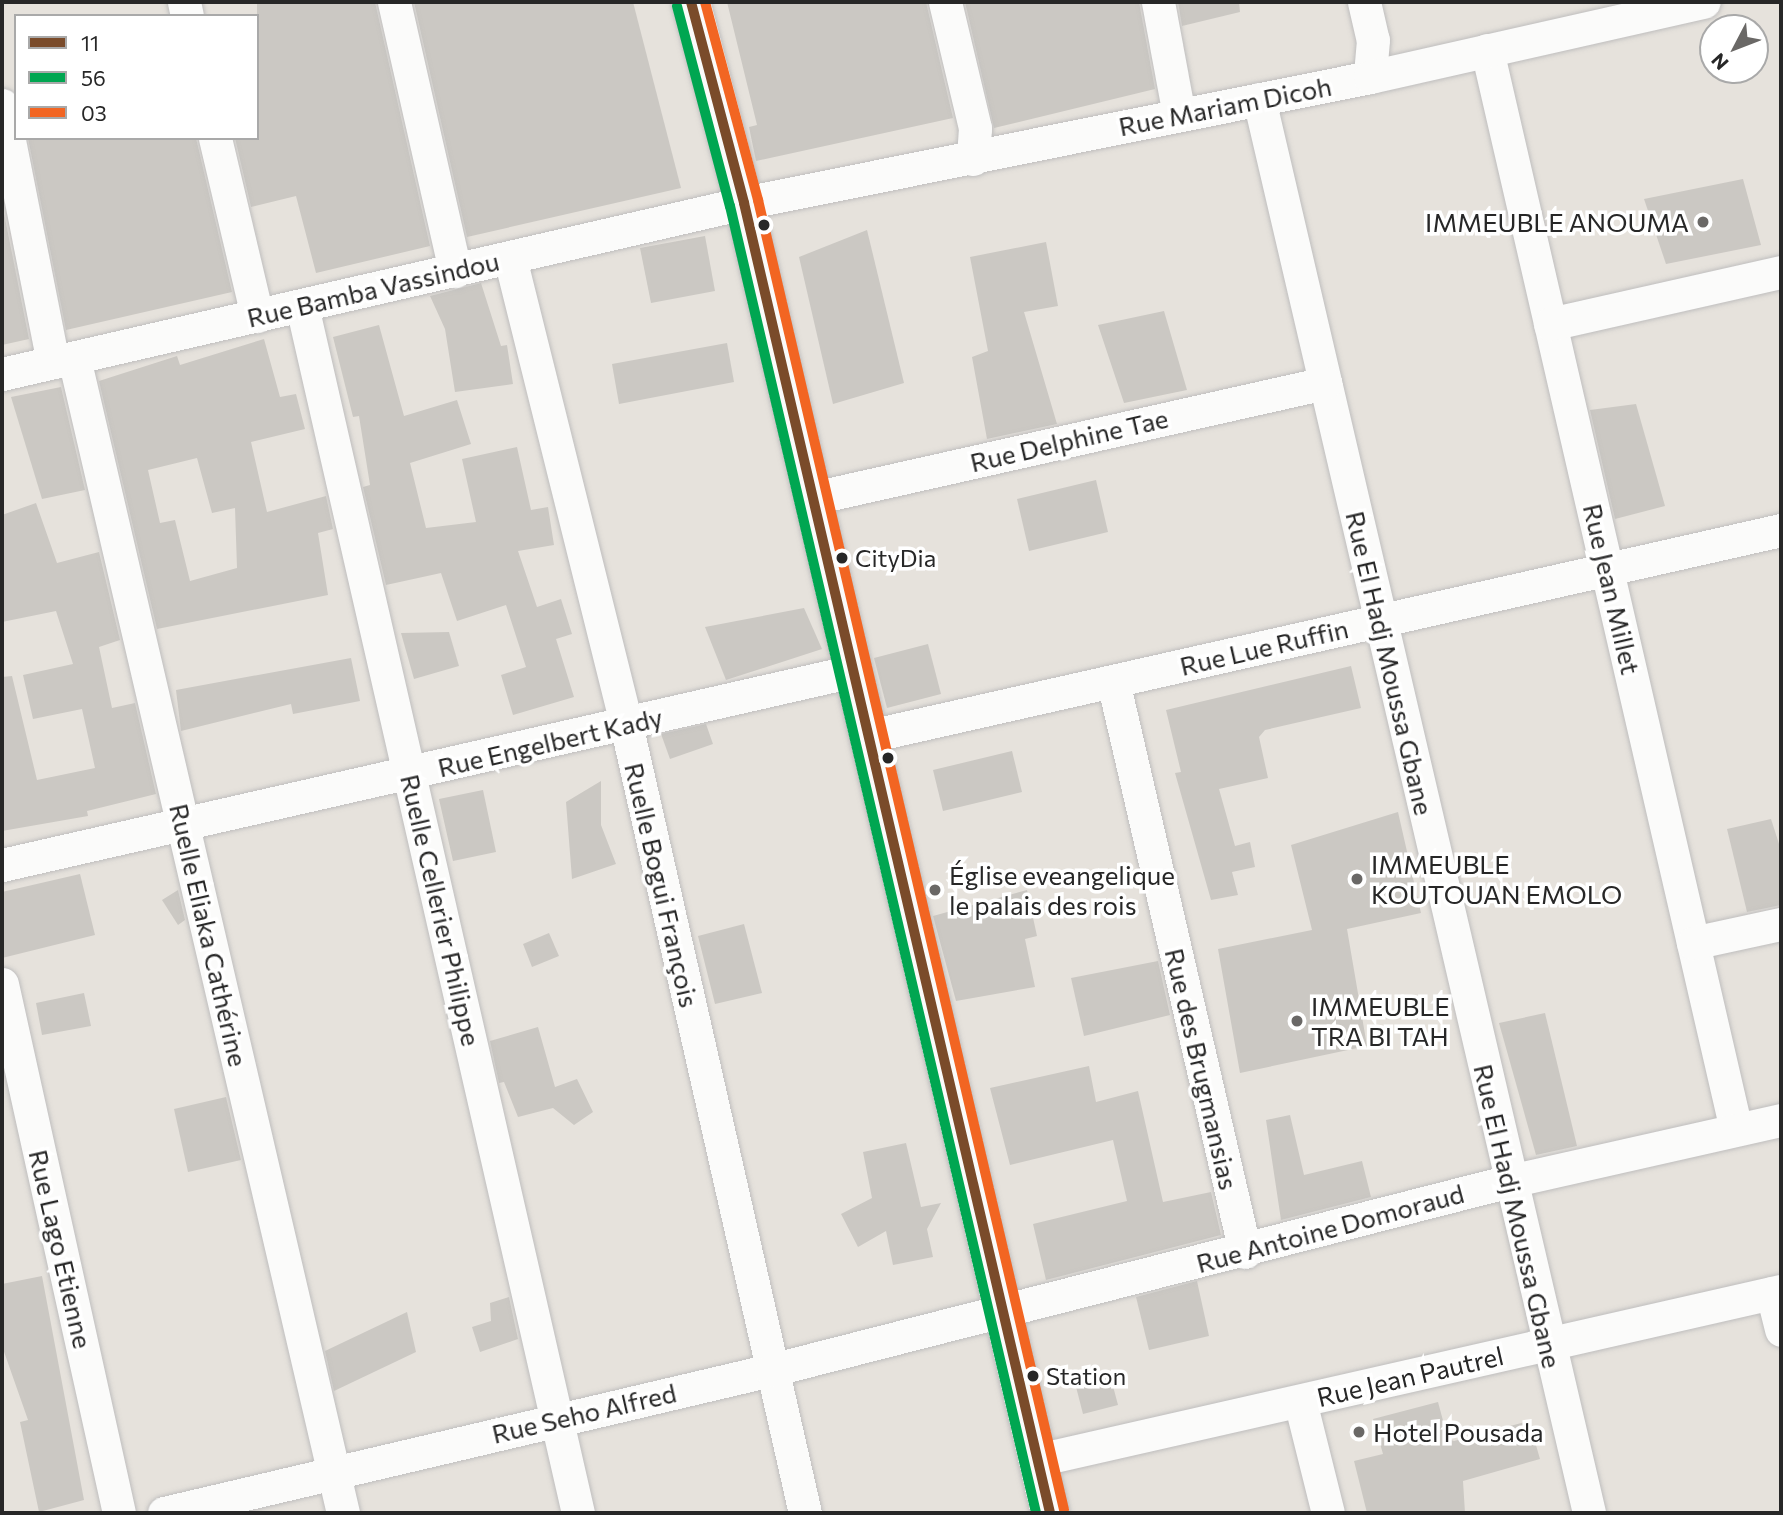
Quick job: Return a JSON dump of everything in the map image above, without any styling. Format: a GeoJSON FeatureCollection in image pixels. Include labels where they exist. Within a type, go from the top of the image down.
{"type":"FeatureCollection","features":[{"type":"Feature","properties":{"kind":"street"},"geometry":{"type":"LineString","coordinates":[[394,2],[455,271]]}},
{"type":"Feature","properties":{"kind":"street"},"geometry":{"type":"LineString","coordinates":[[691,2],[744,202],[1050,1513]]}},
{"type":"Feature","properties":{"kind":"street"},"geometry":{"type":"LineString","coordinates":[[945,2],[975,128],[973,159]]}},
{"type":"Feature","properties":{"kind":"street"},"geometry":{"type":"LineString","coordinates":[[1158,2],[1179,115]]}},
{"type":"Feature","properties":{"kind":"street"},"geometry":{"type":"LineString","coordinates":[[1364,2],[1373,40],[1370,77]]}},
{"type":"Feature","properties":{"kind":"street","name":"Rue Mariam Dicoh"},"geometry":{"type":"LineString","coordinates":[[744,202],[973,159],[1370,77],[1487,50],[1588,15],[1704,2]]}},
{"type":"Feature","properties":{"kind":"street","name":"Rue Jean Millet"},"geometry":{"type":"LineString","coordinates":[[1487,50],[1736,1129]]}},
{"type":"Feature","properties":{"kind":"street","name":"Rue El Hadj Moussa Gbane"},"geometry":{"type":"LineString","coordinates":[[1259,99],[1589,1513]]}},
{"type":"Feature","properties":{"kind":"street","name":"Ruelle Eliaka Cathérine"},"geometry":{"type":"LineString","coordinates":[[2,105],[63,360],[183,825],[343,1513]]}},
{"type":"Feature","properties":{"kind":"street"},"geometry":{"type":"LineString","coordinates":[[215,140],[257,316]]}},
{"type":"Feature","properties":{"kind":"street","name":"Rue Bamba Vassindou"},"geometry":{"type":"LineString","coordinates":[[2,374],[744,202]]}},
{"type":"Feature","properties":{"kind":"street","name":"Ruelle Bogui François"},"geometry":{"type":"LineString","coordinates":[[510,258],[626,724],[805,1513]]}},
{"type":"Feature","properties":{"kind":"street"},"geometry":{"type":"LineString","coordinates":[[1550,324],[1781,272]]}},
{"type":"Feature","properties":{"kind":"street","name":"Ruelle Cellerier Philippe"},"geometry":{"type":"LineString","coordinates":[[302,306],[578,1513]]}},
{"type":"Feature","properties":{"kind":"street","name":"Rue Delphine Tae"},"geometry":{"type":"LineString","coordinates":[[813,498],[1325,383]]}},
{"type":"Feature","properties":{"kind":"street","name":"Rue Lue Ruffin"},"geometry":{"type":"LineString","coordinates":[[869,736],[1781,530]]}},
{"type":"Feature","properties":{"kind":"street","name":"Rue Engelbert Kady"},"geometry":{"type":"LineString","coordinates":[[2,865],[410,775],[853,671]]}},
{"type":"Feature","properties":{"kind":"street","name":"Rue des Brugmansias"},"geometry":{"type":"LineString","coordinates":[[1113,681],[1245,1252]]}},
{"type":"Feature","properties":{"kind":"street"},"geometry":{"type":"LineString","coordinates":[[1693,943],[1781,923]]}},
{"type":"Feature","properties":{"kind":"street","name":"Rue Lago Etienne"},"geometry":{"type":"LineString","coordinates":[[2,984],[119,1513]]}},
{"type":"Feature","properties":{"kind":"street","name":"Rue Antoine Domoraud"},"geometry":{"type":"LineString","coordinates":[[1002,1309],[1245,1252],[1510,1181],[1781,1120]]}},
{"type":"Feature","properties":{"kind":"street"},"geometry":{"type":"LineString","coordinates":[[1777,1292],[1781,1330]]}},
{"type":"Feature","properties":{"kind":"street","name":"Rue Jean Pautrel"},"geometry":{"type":"LineString","coordinates":[[1038,1460],[1777,1292]]}},
{"type":"Feature","properties":{"kind":"street","name":"Rue Seho Alfred"},"geometry":{"type":"LineString","coordinates":[[164,1513],[334,1475],[557,1417],[771,1370],[1002,1309]]}},
{"type":"Feature","properties":{"kind":"street"},"geometry":{"type":"LineString","coordinates":[[1300,1401],[1328,1513]]}},
{"type":"Feature","properties":{"kind":"building"},"geometry":{"type":"Polygon","coordinates":[[[257,2],[375,2],[430,246],[316,273],[296,196],[251,207],[235,140],[259,140],[257,2]]]}},
{"type":"Feature","properties":{"kind":"building"},"geometry":{"type":"Polygon","coordinates":[[[414,2],[633,2],[681,188],[467,237],[414,2]]]}},
{"type":"Feature","properties":{"kind":"building"},"geometry":{"type":"Polygon","coordinates":[[[727,2],[926,2],[953,118],[756,161],[749,127],[757,125],[727,2]]]}},
{"type":"Feature","properties":{"kind":"building"},"geometry":{"type":"Polygon","coordinates":[[[965,2],[1139,2],[1155,89],[994,128],[965,2]]]}},
{"type":"Feature","properties":{"kind":"building"},"geometry":{"type":"Polygon","coordinates":[[[1178,2],[1239,2],[1240,12],[1182,26],[1178,2]]]}},
{"type":"Feature","properties":{"kind":"building"},"geometry":{"type":"Polygon","coordinates":[[[28,140],[196,140],[232,292],[66,330],[28,140]]]}},
{"type":"Feature","properties":{"kind":"building","name":"IMMEUBLE ANOUMA"},"geometry":{"type":"Polygon","coordinates":[[[1743,179],[1761,245],[1666,264],[1644,199],[1743,179]]]}},
{"type":"Feature","properties":{"kind":"building"},"geometry":{"type":"Polygon","coordinates":[[[2,203],[29,339],[2,345],[2,203]]]}},
{"type":"Feature","properties":{"kind":"building"},"geometry":{"type":"Polygon","coordinates":[[[867,230],[904,383],[833,404],[799,257],[867,230]]]}},
{"type":"Feature","properties":{"kind":"building"},"geometry":{"type":"Polygon","coordinates":[[[705,236],[715,291],[651,303],[640,248],[705,236]]]}},
{"type":"Feature","properties":{"kind":"building"},"geometry":{"type":"Polygon","coordinates":[[[1046,242],[1058,306],[1024,312],[1057,424],[987,439],[972,357],[988,351],[970,257],[1046,242]]]}},
{"type":"Feature","properties":{"kind":"building"},"geometry":{"type":"Polygon","coordinates":[[[481,283],[501,346],[507,345],[513,384],[455,392],[445,329],[430,296],[481,283]]]}},
{"type":"Feature","properties":{"kind":"building"},"geometry":{"type":"Polygon","coordinates":[[[1164,311],[1187,390],[1124,403],[1098,325],[1164,311]]]}},
{"type":"Feature","properties":{"kind":"building"},"geometry":{"type":"Polygon","coordinates":[[[379,325],[404,416],[457,400],[471,444],[410,463],[426,528],[476,522],[462,459],[517,447],[531,510],[548,507],[554,545],[518,551],[537,607],[561,599],[572,634],[556,639],[574,697],[513,715],[501,675],[526,667],[506,605],[457,621],[441,573],[386,585],[363,487],[370,485],[359,416],[353,417],[333,337],[379,325]]]}},
{"type":"Feature","properties":{"kind":"building"},"geometry":{"type":"Polygon","coordinates":[[[264,339],[280,397],[296,394],[305,429],[251,442],[267,512],[326,496],[333,529],[318,533],[328,595],[157,629],[99,381],[177,356],[180,365],[264,339]],[[197,458],[148,470],[160,523],[175,520],[190,581],[237,568],[235,508],[212,513],[197,458]]]}},
{"type":"Feature","properties":{"kind":"building"},"geometry":{"type":"Polygon","coordinates":[[[727,343],[734,382],[619,404],[612,364],[727,343]]]}},
{"type":"Feature","properties":{"kind":"building"},"geometry":{"type":"Polygon","coordinates":[[[61,387],[85,490],[42,499],[11,397],[61,387]]]}},
{"type":"Feature","properties":{"kind":"building"},"geometry":{"type":"Polygon","coordinates":[[[1636,404],[1665,506],[1615,519],[1590,410],[1636,404]]]}},
{"type":"Feature","properties":{"kind":"building"},"geometry":{"type":"Polygon","coordinates":[[[1096,480],[1108,532],[1029,551],[1017,499],[1096,480]]]}},
{"type":"Feature","properties":{"kind":"building"},"geometry":{"type":"Polygon","coordinates":[[[36,503],[57,563],[99,552],[120,640],[99,647],[112,708],[135,703],[156,794],[87,811],[88,816],[2,831],[2,677],[12,676],[37,780],[95,768],[82,709],[33,719],[23,675],[73,664],[56,611],[2,622],[2,515],[36,503]]]}},
{"type":"Feature","properties":{"kind":"building"},"geometry":{"type":"Polygon","coordinates":[[[804,608],[822,649],[726,680],[705,627],[804,608]]]}},
{"type":"Feature","properties":{"kind":"building"},"geometry":{"type":"Polygon","coordinates":[[[449,632],[459,666],[414,679],[401,633],[449,632]]]}},
{"type":"Feature","properties":{"kind":"building"},"geometry":{"type":"Polygon","coordinates":[[[928,644],[941,694],[887,708],[874,658],[928,644]]]}},
{"type":"Feature","properties":{"kind":"building"},"geometry":{"type":"Polygon","coordinates":[[[351,658],[360,701],[293,714],[291,704],[181,731],[176,690],[351,658]]]}},
{"type":"Feature","properties":{"kind":"building"},"geometry":{"type":"Polygon","coordinates":[[[1351,666],[1361,708],[1265,730],[1259,737],[1268,778],[1219,789],[1235,846],[1250,842],[1255,867],[1232,872],[1238,895],[1211,900],[1175,773],[1181,772],[1166,710],[1351,666]]]}},
{"type":"Feature","properties":{"kind":"building"},"geometry":{"type":"Polygon","coordinates":[[[706,724],[713,744],[670,759],[661,734],[706,724]]]}},
{"type":"Feature","properties":{"kind":"building"},"geometry":{"type":"Polygon","coordinates":[[[1012,751],[1022,792],[943,811],[933,770],[1012,751]]]}},
{"type":"Feature","properties":{"kind":"building"},"geometry":{"type":"Polygon","coordinates":[[[601,781],[601,825],[616,864],[572,879],[566,802],[601,781]]]}},
{"type":"Feature","properties":{"kind":"building"},"geometry":{"type":"Polygon","coordinates":[[[483,790],[496,852],[453,861],[439,799],[483,790]]]}},
{"type":"Feature","properties":{"kind":"building"},"geometry":{"type":"Polygon","coordinates":[[[1398,812],[1421,913],[1347,929],[1367,1046],[1240,1073],[1218,949],[1312,930],[1291,845],[1398,812]]]}},
{"type":"Feature","properties":{"kind":"building"},"geometry":{"type":"Polygon","coordinates":[[[1771,819],[1781,850],[1781,905],[1747,912],[1727,829],[1771,819]]]}},
{"type":"Feature","properties":{"kind":"building"},"geometry":{"type":"Polygon","coordinates":[[[80,874],[95,935],[2,958],[2,892],[80,874]]]}},
{"type":"Feature","properties":{"kind":"building"},"geometry":{"type":"Polygon","coordinates":[[[178,890],[185,920],[178,925],[162,900],[178,890]]]}},
{"type":"Feature","properties":{"kind":"building"},"geometry":{"type":"Polygon","coordinates":[[[1027,890],[1037,936],[1025,939],[1035,987],[956,1001],[933,916],[1027,890]]]}},
{"type":"Feature","properties":{"kind":"building"},"geometry":{"type":"Polygon","coordinates":[[[744,924],[762,993],[715,1004],[698,936],[744,924]]]}},
{"type":"Feature","properties":{"kind":"building"},"geometry":{"type":"Polygon","coordinates":[[[549,933],[559,956],[532,967],[523,944],[549,933]]]}},
{"type":"Feature","properties":{"kind":"building"},"geometry":{"type":"Polygon","coordinates":[[[1158,961],[1170,1015],[1084,1036],[1071,978],[1158,961]]]}},
{"type":"Feature","properties":{"kind":"building"},"geometry":{"type":"Polygon","coordinates":[[[84,993],[91,1026],[42,1035],[36,1003],[84,993]]]}},
{"type":"Feature","properties":{"kind":"building"},"geometry":{"type":"Polygon","coordinates":[[[1545,1013],[1577,1146],[1536,1155],[1499,1023],[1545,1013]]]}},
{"type":"Feature","properties":{"kind":"building"},"geometry":{"type":"Polygon","coordinates":[[[538,1027],[555,1087],[577,1079],[593,1112],[574,1125],[553,1108],[518,1117],[504,1082],[499,1083],[490,1041],[538,1027]]]}},
{"type":"Feature","properties":{"kind":"building"},"geometry":{"type":"Polygon","coordinates":[[[1089,1066],[1096,1102],[1138,1091],[1163,1202],[1211,1192],[1221,1235],[1046,1280],[1033,1224],[1127,1201],[1113,1140],[1010,1165],[990,1088],[1089,1066]]]}},
{"type":"Feature","properties":{"kind":"building"},"geometry":{"type":"Polygon","coordinates":[[[226,1097],[241,1160],[188,1172],[174,1109],[226,1097]]]}},
{"type":"Feature","properties":{"kind":"building"},"geometry":{"type":"Polygon","coordinates":[[[1290,1115],[1304,1175],[1362,1161],[1371,1197],[1281,1220],[1266,1120],[1290,1115]]]}},
{"type":"Feature","properties":{"kind":"building"},"geometry":{"type":"Polygon","coordinates":[[[906,1143],[921,1207],[941,1203],[927,1229],[933,1257],[893,1265],[886,1231],[858,1247],[841,1214],[872,1198],[863,1152],[906,1143]]]}},
{"type":"Feature","properties":{"kind":"building"},"geometry":{"type":"Polygon","coordinates":[[[42,1276],[84,1500],[39,1512],[20,1422],[28,1420],[2,1346],[2,1284],[42,1276]]]}},
{"type":"Feature","properties":{"kind":"building"},"geometry":{"type":"Polygon","coordinates":[[[1197,1281],[1209,1336],[1149,1350],[1136,1297],[1197,1281]]]}},
{"type":"Feature","properties":{"kind":"building"},"geometry":{"type":"Polygon","coordinates":[[[509,1297],[518,1339],[480,1352],[472,1327],[491,1321],[490,1303],[509,1297]]]}},
{"type":"Feature","properties":{"kind":"building"},"geometry":{"type":"Polygon","coordinates":[[[407,1312],[416,1352],[334,1391],[325,1351],[407,1312]]]}},
{"type":"Feature","properties":{"kind":"building"},"geometry":{"type":"Polygon","coordinates":[[[1109,1371],[1118,1405],[1083,1414],[1074,1379],[1109,1371]]]}},
{"type":"Feature","properties":{"kind":"building"},"geometry":{"type":"Polygon","coordinates":[[[1438,1402],[1448,1439],[1454,1441],[1529,1421],[1540,1459],[1463,1481],[1465,1513],[1367,1513],[1354,1461],[1383,1454],[1373,1419],[1438,1402]]]}},
{"type":"Feature","properties":{"kind":"transit line","name":"11"},"geometry":{"type":"LineString","coordinates":[[691,2],[744,203],[1050,1513]]}},
{"type":"Feature","properties":{"kind":"transit line","name":"03"},"geometry":{"type":"LineString","coordinates":[[705,2],[758,200],[1064,1510]]}},
{"type":"Feature","properties":{"kind":"transit line","name":"56"},"geometry":{"type":"LineString","coordinates":[[677,6],[730,206],[1036,1513]]}},
{"type":"Feature","properties":{"kind":"place","name":"IMMEUBLE ANOUMA"},"geometry":{"type":"Point","coordinates":[1703,222]}},
{"type":"Feature","properties":{"kind":"place","name":"CityDia"},"geometry":{"type":"Point","coordinates":[842,558]}},
{"type":"Feature","properties":{"kind":"place","name":"IMMEUBLE KOUTOUAN EMOLO"},"geometry":{"type":"Point","coordinates":[1357,879]}},
{"type":"Feature","properties":{"kind":"place","name":"Église eveangelique le palais des rois"},"geometry":{"type":"Point","coordinates":[935,890]}},
{"type":"Feature","properties":{"kind":"place","name":"IMMEUBLE TRA BI TAH"},"geometry":{"type":"Point","coordinates":[1297,1021]}},
{"type":"Feature","properties":{"kind":"place","name":"Station"},"geometry":{"type":"Point","coordinates":[1033,1376]}},
{"type":"Feature","properties":{"kind":"place","name":"Hotel Pousada"},"geometry":{"type":"Point","coordinates":[1359,1432]}}]}
